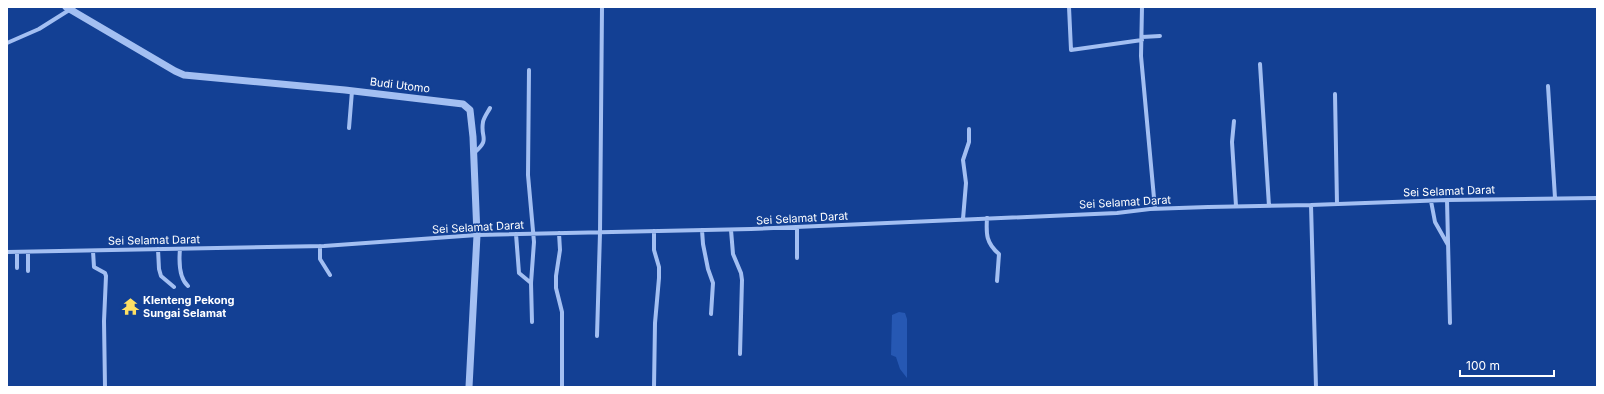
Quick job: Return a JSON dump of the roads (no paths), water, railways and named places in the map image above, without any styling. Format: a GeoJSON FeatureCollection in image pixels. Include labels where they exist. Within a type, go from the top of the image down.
{"type":"FeatureCollection","features":[{"type":"Feature","properties":{"kind":"street"},"geometry":{"type":"LineString","coordinates":[[597,336],[598,250],[600,238],[602,7]]}},
{"type":"Feature","properties":{"kind":"street"},"geometry":{"type":"LineString","coordinates":[[1068,7],[1071,50],[1160,36]]}},
{"type":"Feature","properties":{"kind":"street"},"geometry":{"type":"LineString","coordinates":[[1142,7],[1141,56],[1155,209]]}},
{"type":"Feature","properties":{"kind":"street"},"geometry":{"type":"LineString","coordinates":[[7,43],[39,29],[70,8]]}},
{"type":"Feature","properties":{"kind":"street","name":"Budi Utomo"},"geometry":{"type":"LineString","coordinates":[[70,8],[175,72],[184,75],[352,91],[462,104],[466,106],[470,110],[474,153],[476,238],[469,387]]}},
{"type":"Feature","properties":{"kind":"street"},"geometry":{"type":"LineString","coordinates":[[1260,64],[1269,206]]}},
{"type":"Feature","properties":{"kind":"street"},"geometry":{"type":"LineString","coordinates":[[529,70],[528,175],[532,234],[534,242],[531,283],[532,322]]}},
{"type":"Feature","properties":{"kind":"street"},"geometry":{"type":"LineString","coordinates":[[1548,86],[1555,198]]}},
{"type":"Feature","properties":{"kind":"street"},"geometry":{"type":"LineString","coordinates":[[349,128],[352,91]]}},
{"type":"Feature","properties":{"kind":"street"},"geometry":{"type":"LineString","coordinates":[[1335,94],[1338,204]]}},
{"type":"Feature","properties":{"kind":"street"},"geometry":{"type":"LineString","coordinates":[[474,153],[483,144],[483,121],[490,108]]}},
{"type":"Feature","properties":{"kind":"street"},"geometry":{"type":"LineString","coordinates":[[1234,121],[1232,142],[1236,206]]}},
{"type":"Feature","properties":{"kind":"street"},"geometry":{"type":"LineString","coordinates":[[963,219],[966,183],[963,160],[969,142],[969,129]]}},
{"type":"Feature","properties":{"kind":"street","name":"Sei Selamat Darat"},"geometry":{"type":"LineString","coordinates":[[7,252],[17,254],[28,252],[93,252],[158,249],[320,248],[516,234],[731,230],[963,219],[987,220],[1116,213],[1155,209],[1236,206],[1447,200],[1597,198]]}},
{"type":"Feature","properties":{"kind":"street"},"geometry":{"type":"LineString","coordinates":[[1447,200],[1450,323]]}},
{"type":"Feature","properties":{"kind":"street"},"geometry":{"type":"LineString","coordinates":[[1431,201],[1435,222],[1449,248]]}},
{"type":"Feature","properties":{"kind":"street"},"geometry":{"type":"LineString","coordinates":[[1311,205],[1316,387]]}},
{"type":"Feature","properties":{"kind":"street"},"geometry":{"type":"LineString","coordinates":[[987,220],[986,231],[992,247],[999,254],[997,280]]}},
{"type":"Feature","properties":{"kind":"street"},"geometry":{"type":"LineString","coordinates":[[797,227],[797,258]]}},
{"type":"Feature","properties":{"kind":"street"},"geometry":{"type":"LineString","coordinates":[[702,230],[702,244],[712,283],[711,314]]}},
{"type":"Feature","properties":{"kind":"street"},"geometry":{"type":"LineString","coordinates":[[731,230],[733,254],[741,273],[742,280],[740,354]]}},
{"type":"Feature","properties":{"kind":"street"},"geometry":{"type":"LineString","coordinates":[[654,231],[654,250],[659,267],[655,323],[654,387]]}},
{"type":"Feature","properties":{"kind":"street"},"geometry":{"type":"LineString","coordinates":[[560,233],[560,250],[556,276],[557,293],[562,312],[562,387]]}},
{"type":"Feature","properties":{"kind":"street"},"geometry":{"type":"LineString","coordinates":[[516,234],[519,273],[531,283]]}},
{"type":"Feature","properties":{"kind":"street"},"geometry":{"type":"LineString","coordinates":[[320,248],[320,259],[330,275]]}},
{"type":"Feature","properties":{"kind":"street"},"geometry":{"type":"LineString","coordinates":[[158,249],[159,269],[161,276],[174,287]]}},
{"type":"Feature","properties":{"kind":"street"},"geometry":{"type":"LineString","coordinates":[[180,249],[179,262],[184,282],[188,286]]}},
{"type":"Feature","properties":{"kind":"street"},"geometry":{"type":"LineString","coordinates":[[28,252],[28,271]]}},
{"type":"Feature","properties":{"kind":"street"},"geometry":{"type":"LineString","coordinates":[[93,252],[94,265],[106,276],[104,321],[105,387]]}},
{"type":"Feature","properties":{"kind":"street"},"geometry":{"type":"LineString","coordinates":[[17,254],[17,268]]}},
{"type":"Feature","properties":{"kind":"place","name":"Klenteng Pekong Sungai Selamat"},"geometry":{"type":"Point","coordinates":[130,306]}}]}
